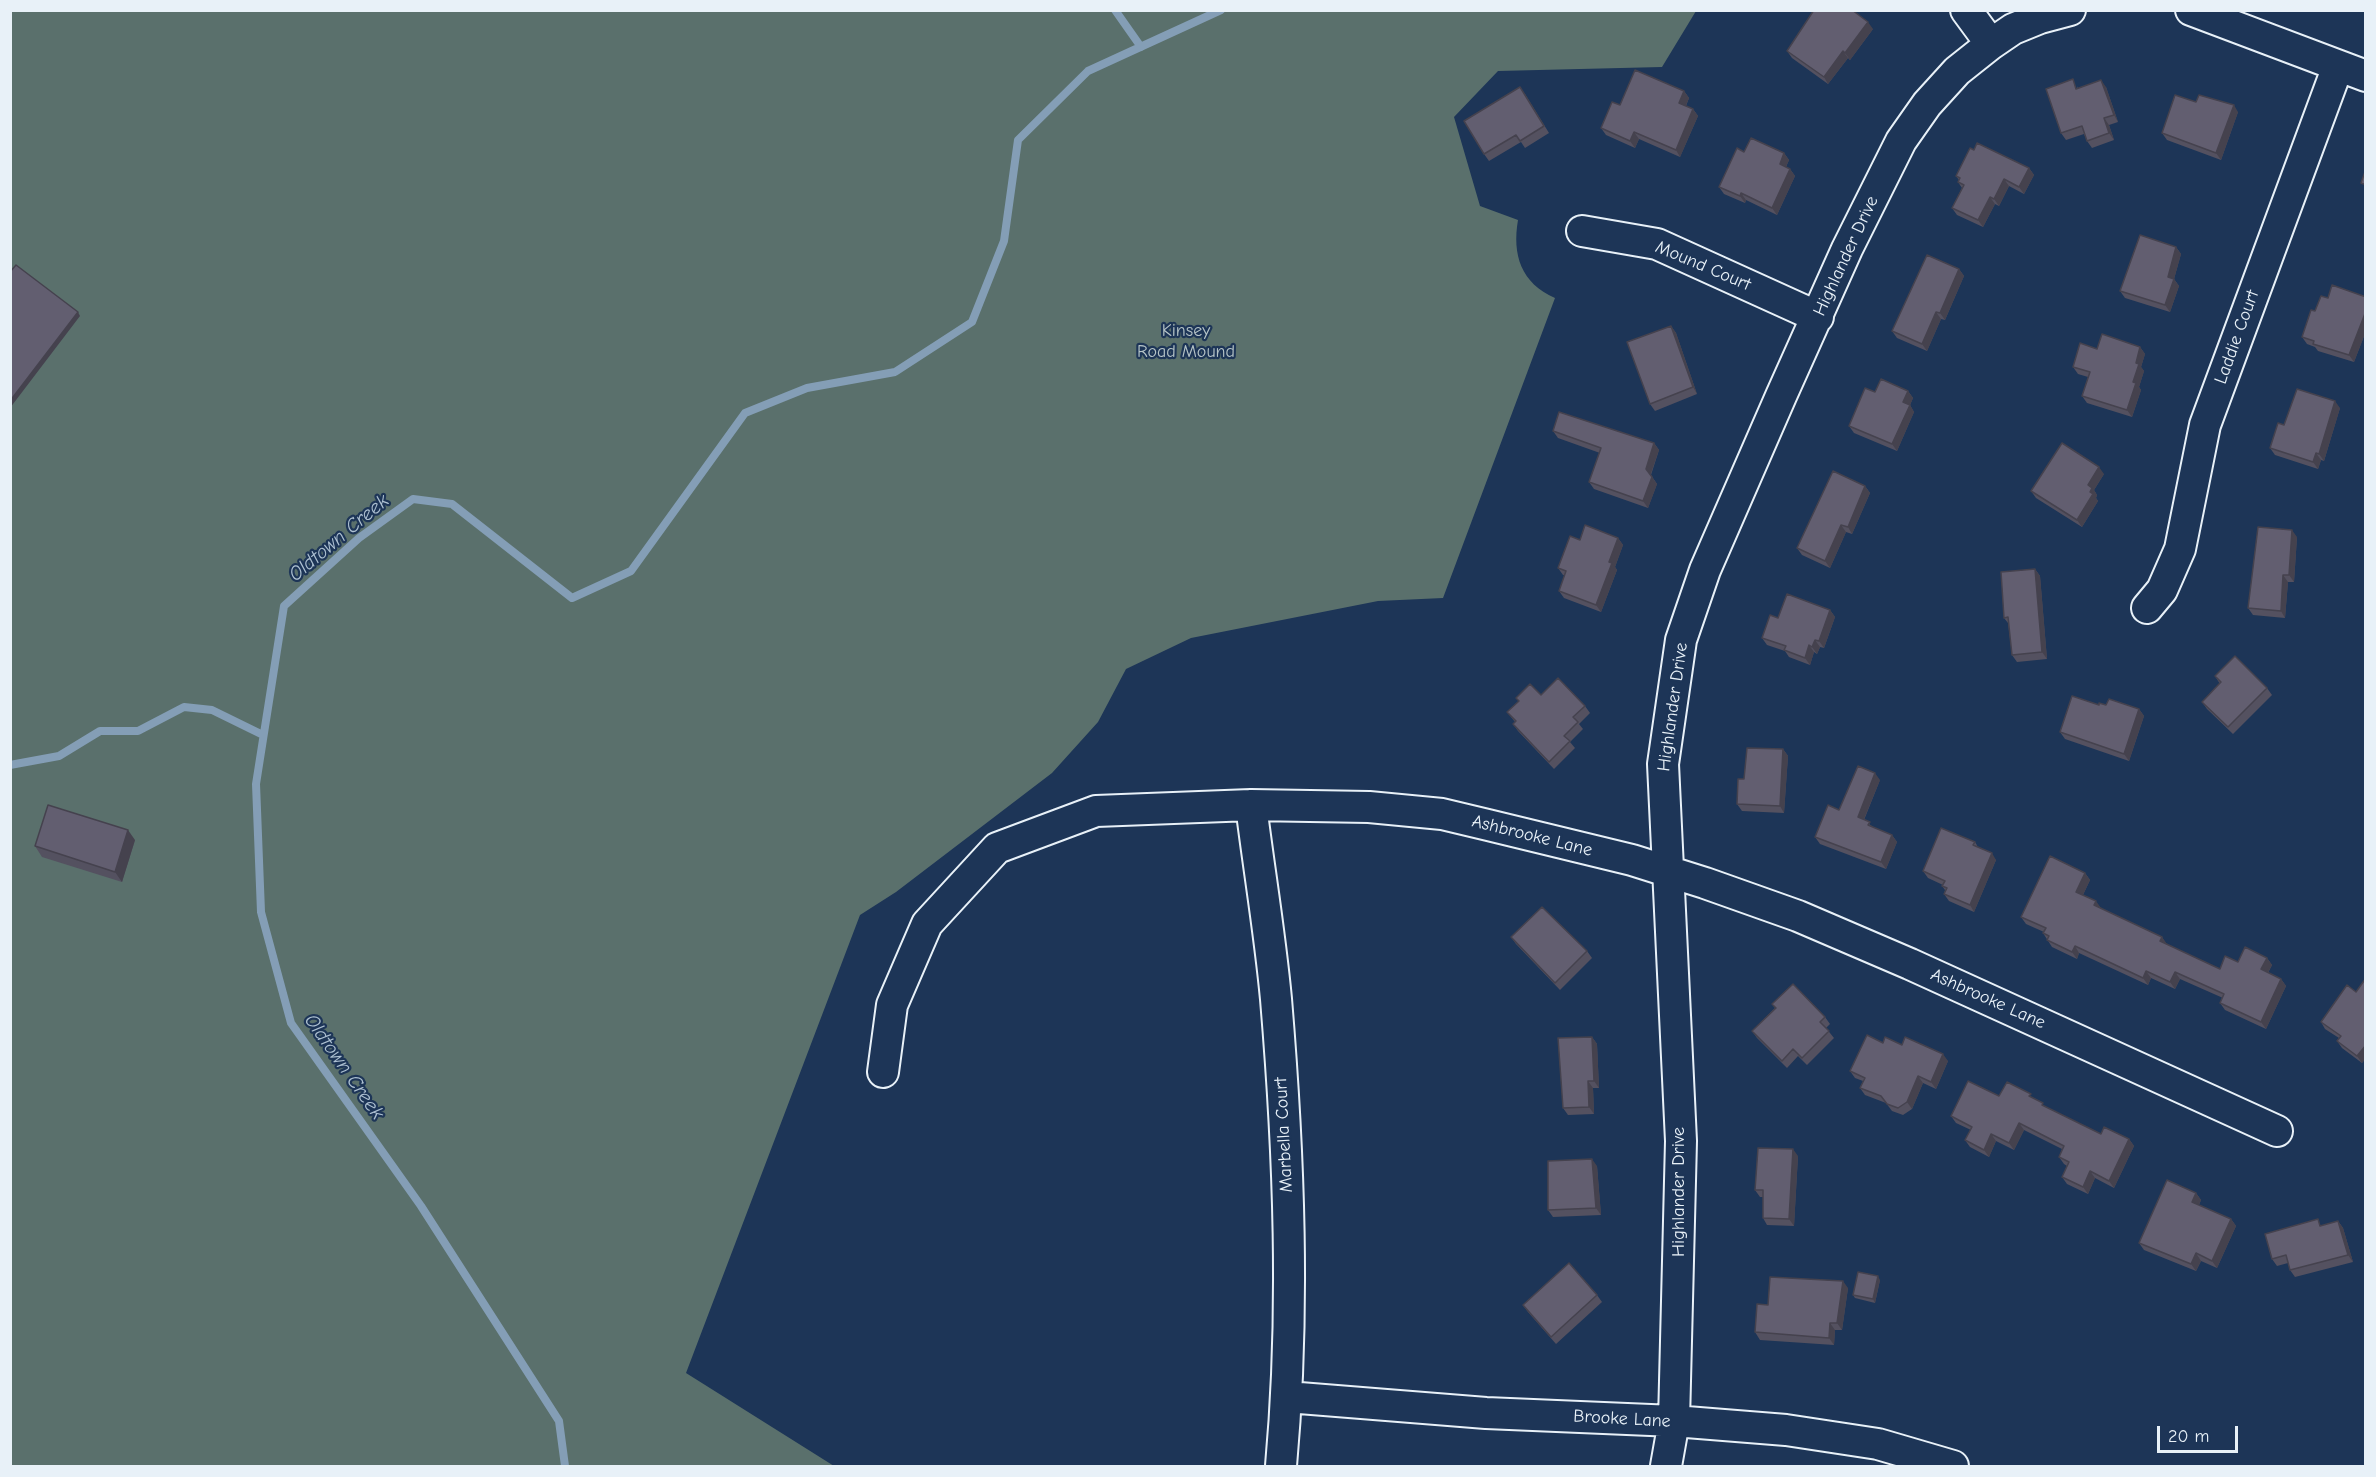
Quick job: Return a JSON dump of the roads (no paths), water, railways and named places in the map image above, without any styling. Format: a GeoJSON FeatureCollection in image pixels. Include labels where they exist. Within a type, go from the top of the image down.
{"type":"FeatureCollection","features":[{"type":"Feature","properties":{"kind":"street"},"geometry":{"type":"LineString","coordinates":[[1966,10],[1991,44]]}},
{"type":"Feature","properties":{"kind":"street","name":"Highlander Drive"},"geometry":{"type":"LineString","coordinates":[[1666,1467],[1674,1421],[1681,1140],[1666,870],[1663,764],[1681,640],[1705,570],[1847,249],[1901,141],[1927,104],[1949,80],[1991,44],[2013,29],[2040,18],[2070,10]]}},
{"type":"Feature","properties":{"kind":"street"},"geometry":{"type":"LineString","coordinates":[[2191,10],[2352,71]]}},
{"type":"Feature","properties":{"kind":"street","name":"Laddie Court"},"geometry":{"type":"LineString","coordinates":[[2147,608],[2162,590],[2180,549],[2205,425],[2352,71]]}},
{"type":"Feature","properties":{"kind":"street","name":"Mound Court"},"geometry":{"type":"LineString","coordinates":[[1582,231],[1657,244],[1818,317]]}},
{"type":"Feature","properties":{"kind":"street","name":"Ashbrooke Lane"},"geometry":{"type":"LineString","coordinates":[[883,1072],[892,1005],[927,924],[997,848],[1096,811],[1251,805],[1369,807],[1442,814],[1666,870],[1798,916],[2277,1131]]}},
{"type":"Feature","properties":{"kind":"street","name":"Marbella Court"},"geometry":{"type":"LineString","coordinates":[[1251,805],[1278,1034],[1288,1211],[1287,1397],[1281,1467]]}},
{"type":"Feature","properties":{"kind":"street","name":"Brooke Lane"},"geometry":{"type":"LineString","coordinates":[[1287,1397],[1486,1413],[1674,1421],[1786,1430],[1878,1444],[1953,1467]]}},
{"type":"Feature","properties":{"kind":"waterway"},"geometry":{"type":"LineString","coordinates":[[1115,10],[1141,47]]}},
{"type":"Feature","properties":{"kind":"waterway","name":"Oldtown Creek"},"geometry":{"type":"LineString","coordinates":[[565,1466],[559,1421],[421,1206],[291,1023],[261,912],[256,784],[284,606],[359,538],[413,499],[452,504],[572,598],[631,571],[745,413],[807,388],[895,372],[972,322],[1004,241],[1018,140],[1088,71],[1221,10]]}},
{"type":"Feature","properties":{"kind":"waterway"},"geometry":{"type":"LineString","coordinates":[[10,765],[59,756],[100,731],[138,731],[184,707],[212,710],[263,735]]}},
{"type":"Feature","properties":{"kind":"park label","name":"Kinsey Road Mound"},"geometry":{"type":"Point","coordinates":[1186,341]}}]}
